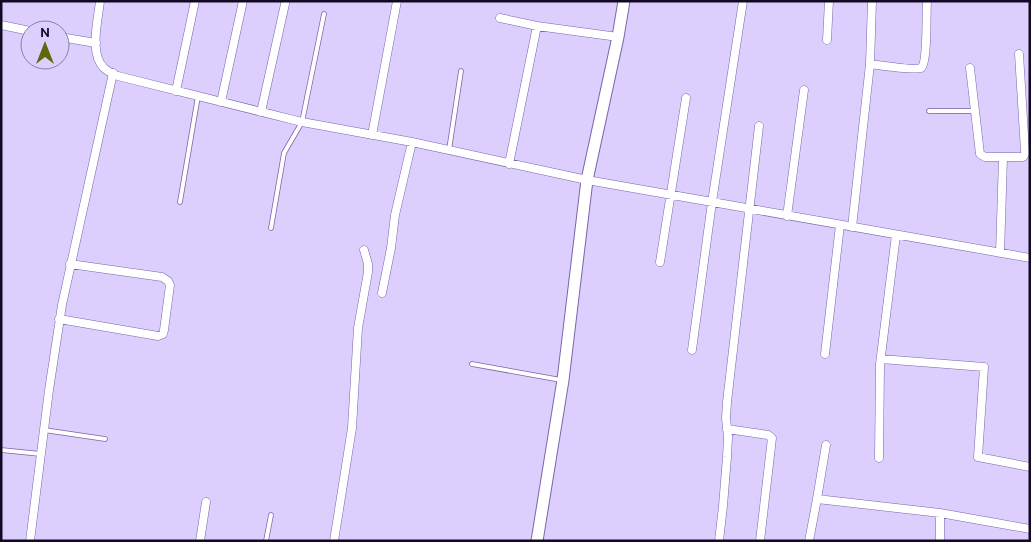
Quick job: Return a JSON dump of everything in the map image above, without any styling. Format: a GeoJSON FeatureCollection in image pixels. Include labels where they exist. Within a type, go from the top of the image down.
{"type":"FeatureCollection","features":[{"type":"Feature","properties":{"kind":"main road"},"geometry":{"type":"LineString","coordinates":[[537,541],[563,380],[587,180],[624,1]]}},
{"type":"Feature","properties":{"kind":"street"},"geometry":{"type":"LineString","coordinates":[[100,1],[96,43],[98,60],[105,69],[118,76],[302,122],[412,142],[587,180],[1030,258]]}},
{"type":"Feature","properties":{"kind":"street"},"geometry":{"type":"LineString","coordinates":[[176,91],[195,1]]}},
{"type":"Feature","properties":{"kind":"street"},"geometry":{"type":"LineString","coordinates":[[221,102],[243,1]]}},
{"type":"Feature","properties":{"kind":"street"},"geometry":{"type":"LineString","coordinates":[[372,135],[397,1]]}},
{"type":"Feature","properties":{"kind":"street"},"geometry":{"type":"LineString","coordinates":[[692,350],[712,202],[743,1]]}},
{"type":"Feature","properties":{"kind":"street"},"geometry":{"type":"LineString","coordinates":[[827,40],[829,1]]}},
{"type":"Feature","properties":{"kind":"street"},"geometry":{"type":"LineString","coordinates":[[852,227],[870,64],[872,1]]}},
{"type":"Feature","properties":{"kind":"street"},"geometry":{"type":"LineString","coordinates":[[870,64],[913,69],[923,66],[926,51],[926,1]]}},
{"type":"Feature","properties":{"kind":"street"},"geometry":{"type":"LineString","coordinates":[[261,112],[285,4]]}},
{"type":"Feature","properties":{"kind":"street"},"geometry":{"type":"LineString","coordinates":[[500,18],[537,26],[618,37]]}},
{"type":"Feature","properties":{"kind":"street"},"geometry":{"type":"LineString","coordinates":[[1,26],[20,30]]}},
{"type":"Feature","properties":{"kind":"street"},"geometry":{"type":"LineString","coordinates":[[509,164],[537,26]]}},
{"type":"Feature","properties":{"kind":"street"},"geometry":{"type":"LineString","coordinates":[[70,39],[96,43]]}},
{"type":"Feature","properties":{"kind":"street"},"geometry":{"type":"LineString","coordinates":[[970,68],[980,154],[985,158],[1024,156],[1027,130],[1019,54]]}},
{"type":"Feature","properties":{"kind":"street"},"geometry":{"type":"LineString","coordinates":[[30,541],[60,319],[70,264],[112,73]]}},
{"type":"Feature","properties":{"kind":"street"},"geometry":{"type":"LineString","coordinates":[[787,216],[804,90]]}},
{"type":"Feature","properties":{"kind":"street"},"geometry":{"type":"LineString","coordinates":[[660,262],[686,98]]}},
{"type":"Feature","properties":{"kind":"street"},"geometry":{"type":"LineString","coordinates":[[719,541],[728,437],[727,402],[759,126]]}},
{"type":"Feature","properties":{"kind":"street"},"geometry":{"type":"LineString","coordinates":[[382,293],[395,215],[412,142]]}},
{"type":"Feature","properties":{"kind":"street"},"geometry":{"type":"LineString","coordinates":[[1000,253],[1003,158]]}},
{"type":"Feature","properties":{"kind":"street"},"geometry":{"type":"LineString","coordinates":[[825,354],[840,225]]}},
{"type":"Feature","properties":{"kind":"street"},"geometry":{"type":"LineString","coordinates":[[879,458],[881,359],[896,235]]}},
{"type":"Feature","properties":{"kind":"street"},"geometry":{"type":"LineString","coordinates":[[334,541],[352,428],[358,328],[368,272],[364,250]]}},
{"type":"Feature","properties":{"kind":"street"},"geometry":{"type":"LineString","coordinates":[[60,319],[158,336],[163,334],[164,330],[170,285],[168,280],[162,277],[70,264]]}},
{"type":"Feature","properties":{"kind":"street"},"geometry":{"type":"LineString","coordinates":[[881,359],[984,367],[978,457],[1030,467]]}},
{"type":"Feature","properties":{"kind":"street"},"geometry":{"type":"LineString","coordinates":[[727,429],[768,435],[772,438],[760,541]]}},
{"type":"Feature","properties":{"kind":"street"},"geometry":{"type":"LineString","coordinates":[[809,541],[826,445]]}},
{"type":"Feature","properties":{"kind":"street"},"geometry":{"type":"LineString","coordinates":[[817,499],[940,513],[1030,529]]}},
{"type":"Feature","properties":{"kind":"street"},"geometry":{"type":"LineString","coordinates":[[200,541],[206,502]]}},
{"type":"Feature","properties":{"kind":"street"},"geometry":{"type":"LineString","coordinates":[[940,513],[940,541]]}},
{"type":"Feature","properties":{"kind":"lane"},"geometry":{"type":"LineString","coordinates":[[271,228],[284,153],[302,122],[324,14]]}},
{"type":"Feature","properties":{"kind":"lane"},"geometry":{"type":"LineString","coordinates":[[449,150],[461,71]]}},
{"type":"Feature","properties":{"kind":"lane"},"geometry":{"type":"LineString","coordinates":[[180,202],[198,96]]}},
{"type":"Feature","properties":{"kind":"lane"},"geometry":{"type":"LineString","coordinates":[[929,111],[975,111]]}},
{"type":"Feature","properties":{"kind":"lane"},"geometry":{"type":"LineString","coordinates":[[472,364],[563,380]]}},
{"type":"Feature","properties":{"kind":"lane"},"geometry":{"type":"LineString","coordinates":[[44,430],[105,439]]}},
{"type":"Feature","properties":{"kind":"lane"},"geometry":{"type":"LineString","coordinates":[[1,450],[41,454]]}},
{"type":"Feature","properties":{"kind":"lane"},"geometry":{"type":"LineString","coordinates":[[266,541],[271,515]]}}]}
